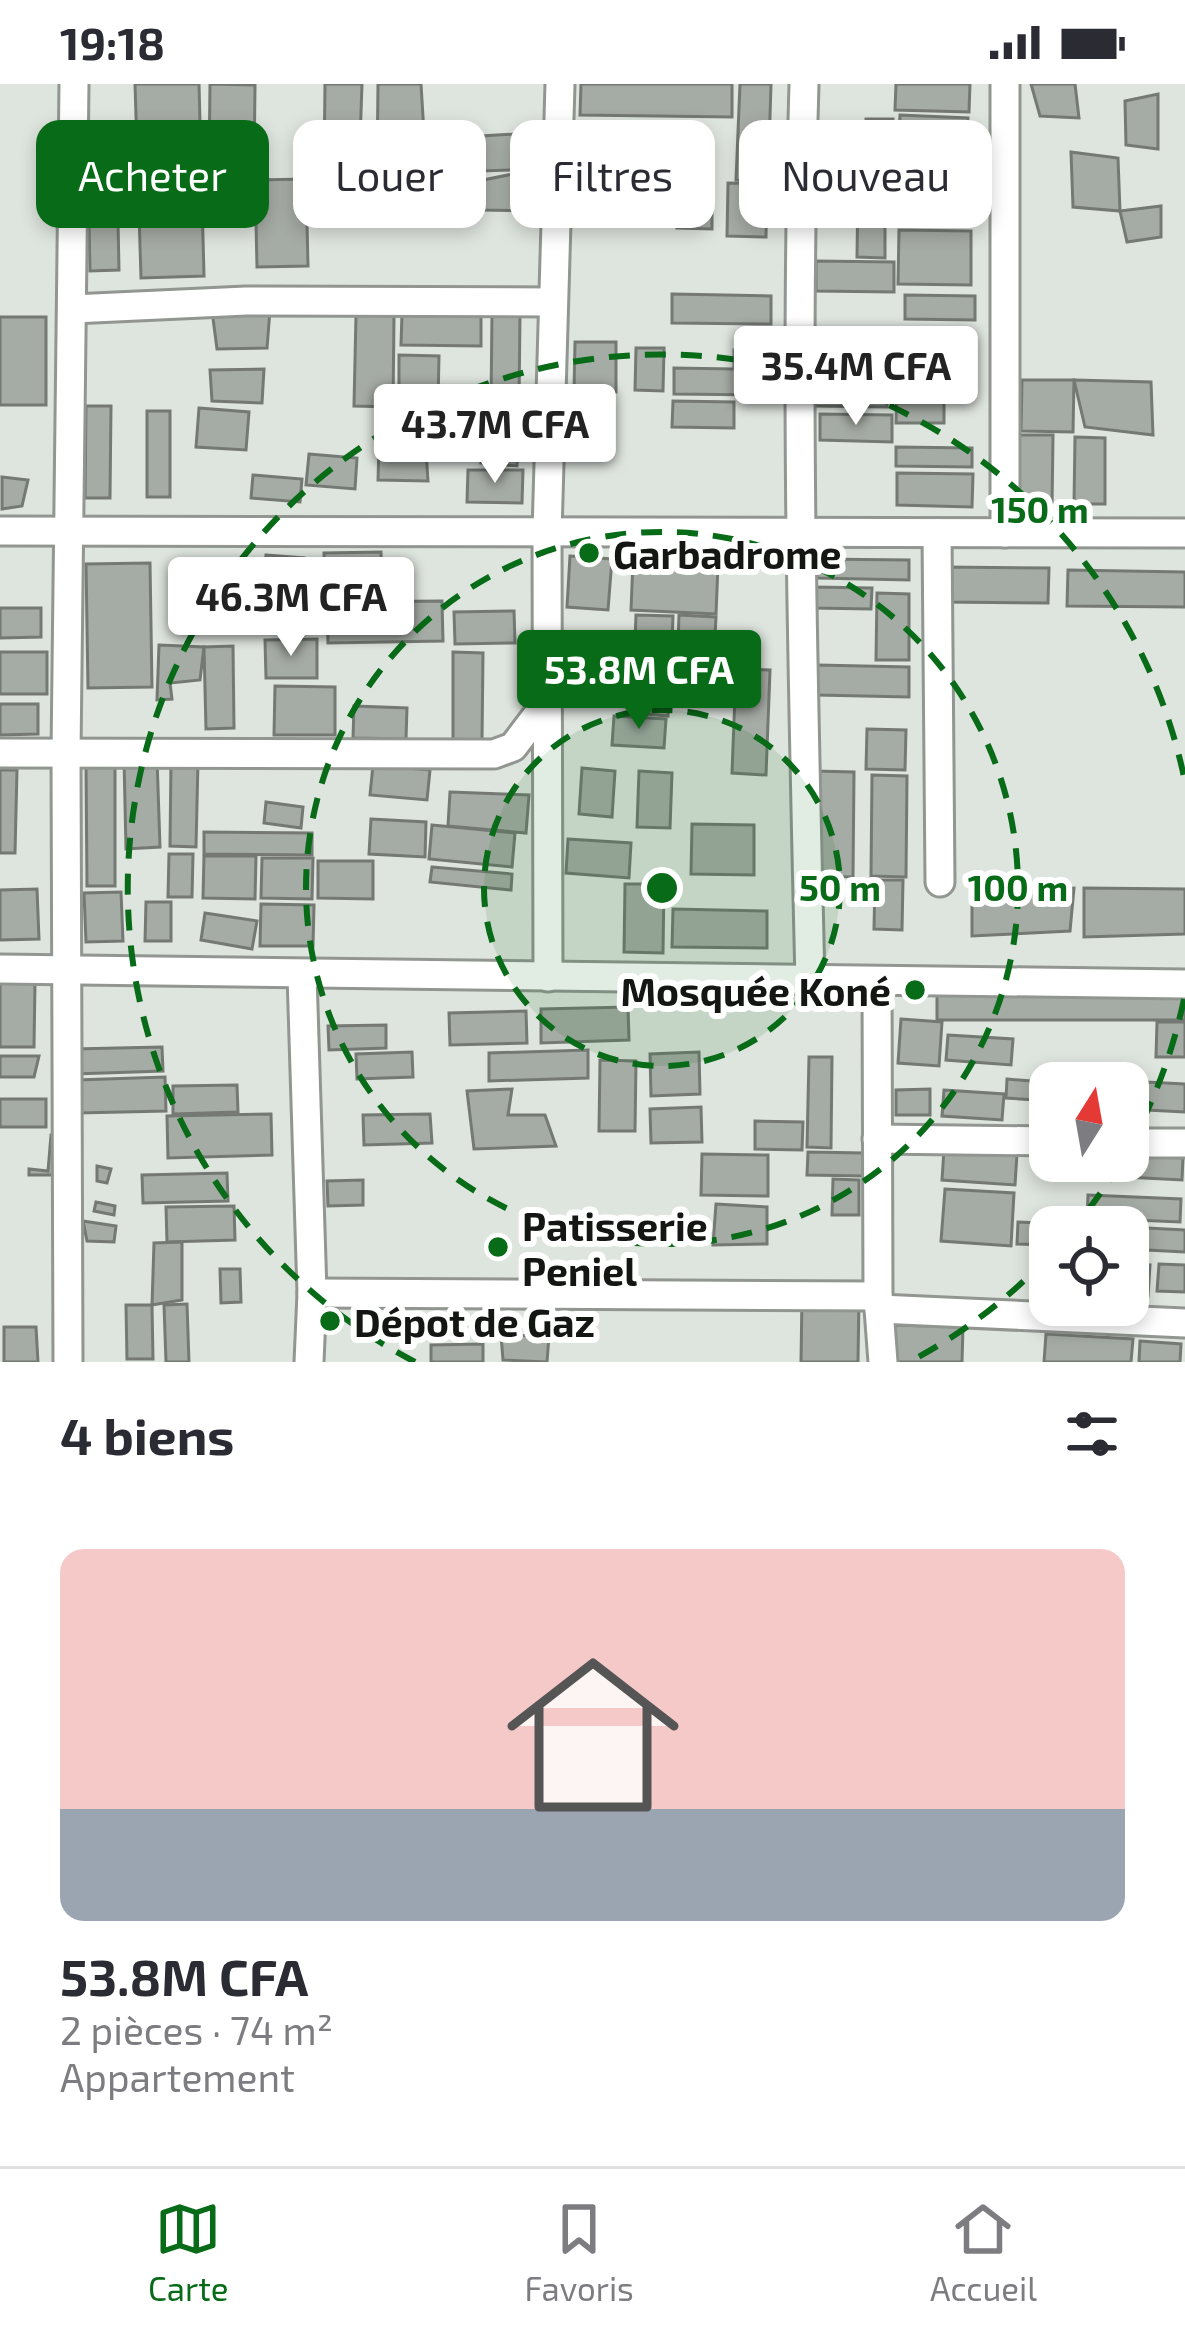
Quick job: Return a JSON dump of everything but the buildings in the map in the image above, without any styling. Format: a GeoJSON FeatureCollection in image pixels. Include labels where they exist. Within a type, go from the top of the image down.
{"type":"FeatureCollection","features":[{"type":"Feature","properties":{"kind":"street"},"geometry":{"type":"LineString","coordinates":[[68,1362],[66,753],[74,84]]}},
{"type":"Feature","properties":{"kind":"street"},"geometry":{"type":"LineString","coordinates":[[548,976],[547,533],[560,84]]}},
{"type":"Feature","properties":{"kind":"street"},"geometry":{"type":"LineString","coordinates":[[804,84],[798,290],[799,533],[810,982]]}},
{"type":"Feature","properties":{"kind":"street"},"geometry":{"type":"LineString","coordinates":[[1005,84],[1005,533]]}},
{"type":"Feature","properties":{"kind":"street"},"geometry":{"type":"LineString","coordinates":[[72,309],[246,301],[552,302]]}},
{"type":"Feature","properties":{"kind":"street"},"geometry":{"type":"LineString","coordinates":[[0,531],[1185,533]]}},
{"type":"Feature","properties":{"kind":"street"},"geometry":{"type":"LineString","coordinates":[[937,533],[940,883]]}},
{"type":"Feature","properties":{"kind":"street"},"geometry":{"type":"LineString","coordinates":[[0,753],[494,754],[513,747],[548,701]]}},
{"type":"Feature","properties":{"kind":"street"},"geometry":{"type":"LineString","coordinates":[[0,969],[1185,984]]}},
{"type":"Feature","properties":{"kind":"street"},"geometry":{"type":"LineString","coordinates":[[302,975],[312,1292],[309,1362]]}},
{"type":"Feature","properties":{"kind":"street"},"geometry":{"type":"LineString","coordinates":[[877,983],[878,1302],[883,1362]]}},
{"type":"Feature","properties":{"kind":"street"},"geometry":{"type":"LineString","coordinates":[[877,1138],[1029,1141]]}},
{"type":"Feature","properties":{"kind":"street"},"geometry":{"type":"LineString","coordinates":[[1149,1143],[1185,1143]]}},
{"type":"Feature","properties":{"kind":"street"},"geometry":{"type":"LineString","coordinates":[[312,1292],[878,1302],[1185,1323]]}},
{"type":"Feature","properties":{"kind":"place","name":"Garbadrome"},"geometry":{"type":"Point","coordinates":[589,553]}},
{"type":"Feature","properties":{"kind":"place","name":"Mosquée Koné"},"geometry":{"type":"Point","coordinates":[915,990]}},
{"type":"Feature","properties":{"kind":"place","name":"Patisserie Peniel"},"geometry":{"type":"Point","coordinates":[498,1247]}},
{"type":"Feature","properties":{"kind":"place","name":"Dépot de Gaz"},"geometry":{"type":"Point","coordinates":[330,1321]}}]}
